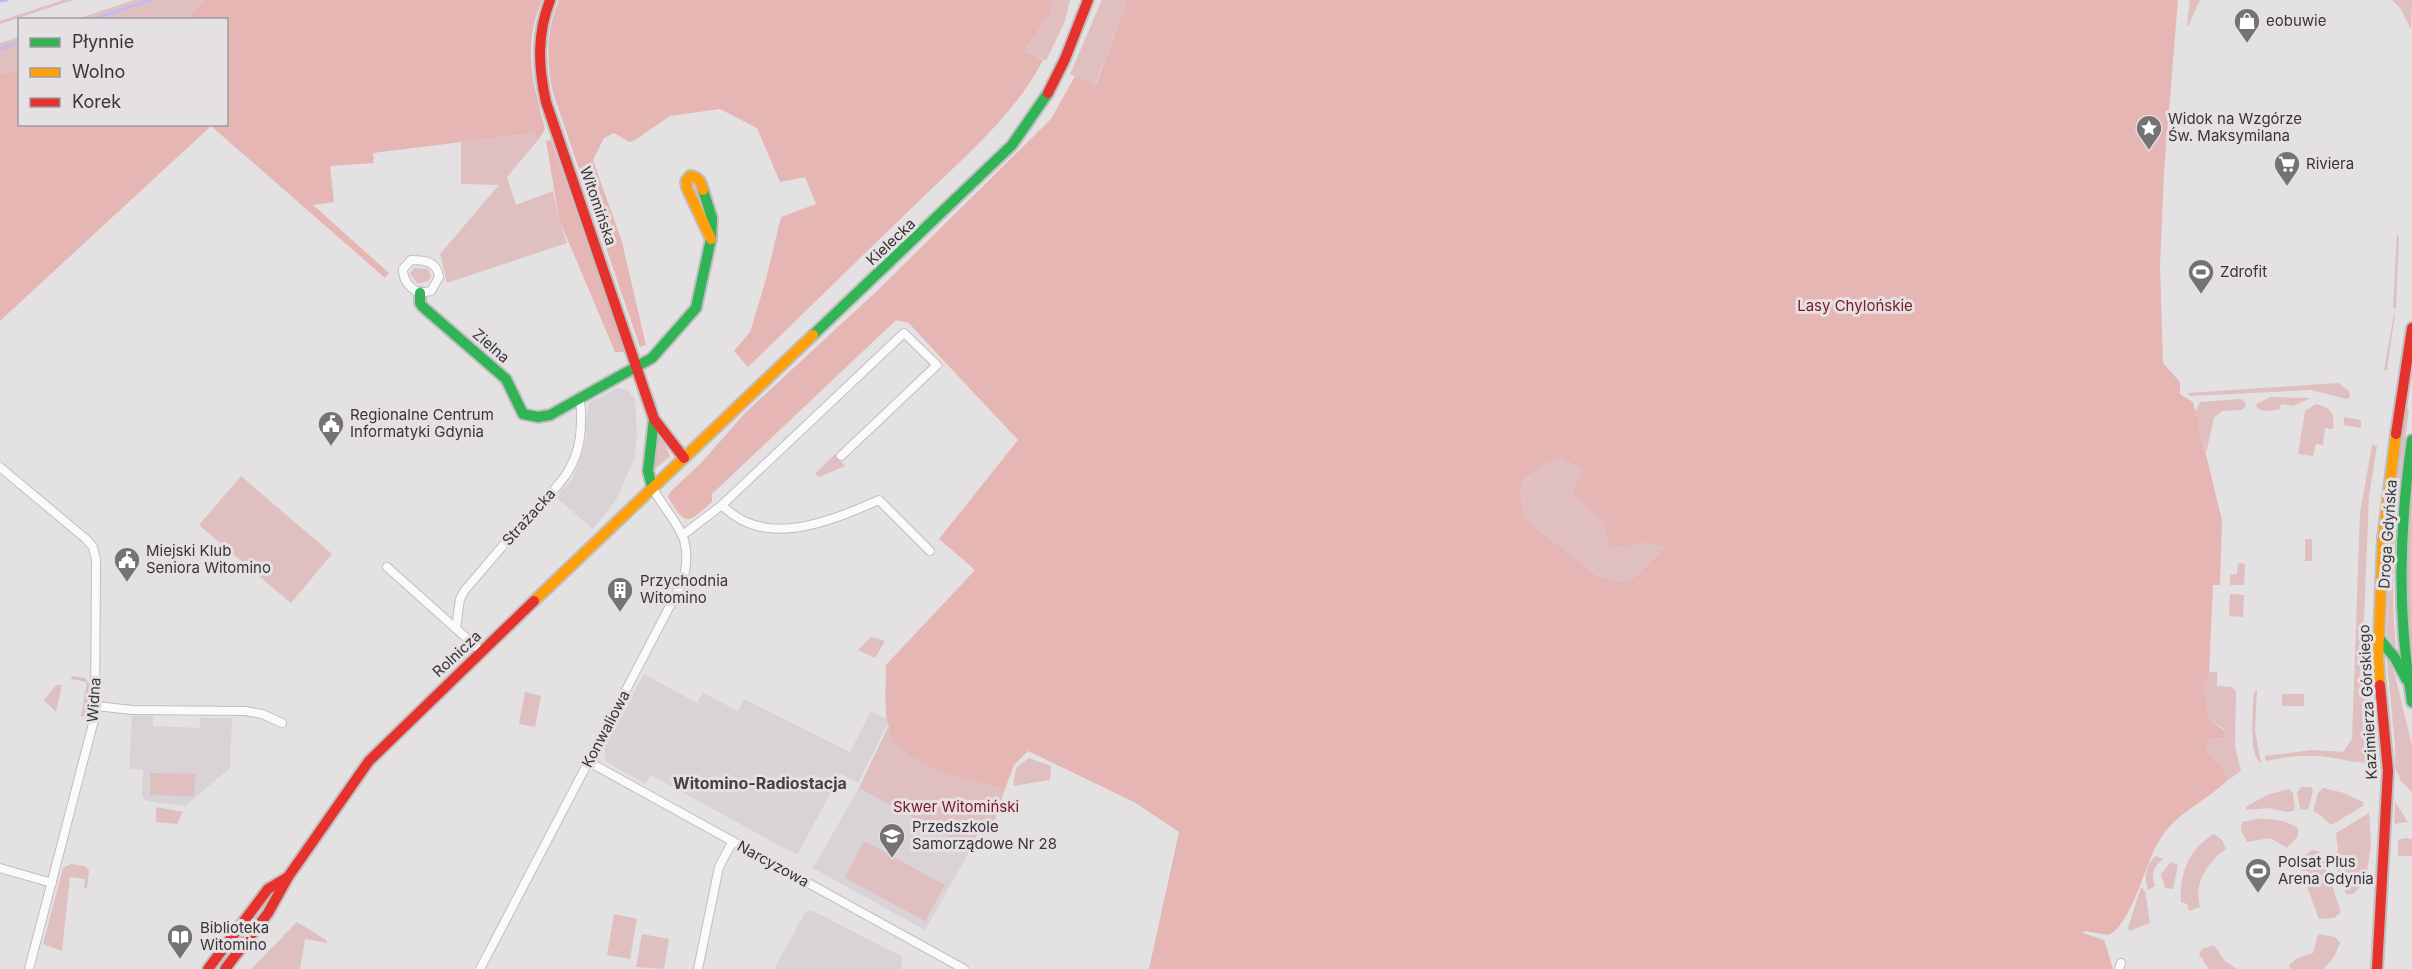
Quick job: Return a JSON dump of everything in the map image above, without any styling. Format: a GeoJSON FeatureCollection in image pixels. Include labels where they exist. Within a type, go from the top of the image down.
{"type":"FeatureCollection","features":[{"type":"Feature","properties":{"kind":"street","name":"Witomińska"},"geometry":{"type":"LineString","coordinates":[[550,0],[542,20],[539,40],[541,82],[546,102],[654,419],[684,458]]}},
{"type":"Feature","properties":{"kind":"street","name":"Kielecka"},"geometry":{"type":"LineString","coordinates":[[668,472],[1012,145],[1044,103],[1060,75],[1088,0]]}},
{"type":"Feature","properties":{"kind":"street","name":"Zielna"},"geometry":{"type":"LineString","coordinates":[[420,293],[419,298],[423,307],[506,380],[513,391],[516,406],[522,414],[540,418],[550,415],[652,358],[696,308],[711,239],[712,218],[700,182],[696,177],[690,176],[686,180],[687,188],[711,239]]}},
{"type":"Feature","properties":{"kind":"street","name":"Zielna"},"geometry":{"type":"LineString","coordinates":[[411,260],[431,263],[438,270],[439,277],[435,285],[426,293],[420,293],[408,285],[403,275],[405,265],[411,260]]}},
{"type":"Feature","properties":{"kind":"street","name":"Kazimierza Górskiego"},"geometry":{"type":"LineString","coordinates":[[2377,969],[2388,771],[2378,637],[2386,511],[2412,328]]}},
{"type":"Feature","properties":{"kind":"street"},"geometry":{"type":"LineString","coordinates":[[652,487],[664,509],[684,534],[722,505],[904,333],[937,366],[841,456]]}},
{"type":"Feature","properties":{"kind":"street","name":"Strażacka"},"geometry":{"type":"LineString","coordinates":[[456,628],[460,599],[465,590],[567,474],[577,456],[581,428],[579,399]]}},
{"type":"Feature","properties":{"kind":"street","name":"Witomińska"},"geometry":{"type":"LineString","coordinates":[[652,487],[648,471],[654,419]]}},
{"type":"Feature","properties":{"kind":"street","name":"Droga Gdyńska"},"geometry":{"type":"LineString","coordinates":[[2412,440],[2402,502],[2399,548],[2399,595],[2412,702]]}},
{"type":"Feature","properties":{"kind":"street","name":"Widna"},"geometry":{"type":"LineString","coordinates":[[0,467],[86,539],[94,551],[96,560],[96,706],[29,969]]}},
{"type":"Feature","properties":{"kind":"street","name":"Rolnicza"},"geometry":{"type":"LineString","coordinates":[[225,969],[280,895],[288,877],[369,761],[400,728],[668,472]]}},
{"type":"Feature","properties":{"kind":"street"},"geometry":{"type":"LineString","coordinates":[[722,505],[736,518],[787,530],[804,528],[829,520],[879,500],[930,551]]}},
{"type":"Feature","properties":{"kind":"street","name":"Konwaliowa"},"geometry":{"type":"LineString","coordinates":[[481,969],[683,581],[687,564],[684,534]]}},
{"type":"Feature","properties":{"kind":"street"},"geometry":{"type":"LineString","coordinates":[[387,567],[481,651]]}},
{"type":"Feature","properties":{"kind":"street"},"geometry":{"type":"LineString","coordinates":[[2378,637],[2395,658],[2409,685]]}},
{"type":"Feature","properties":{"kind":"street"},"geometry":{"type":"LineString","coordinates":[[96,706],[132,710],[245,711],[262,714],[282,723]]}},
{"type":"Feature","properties":{"kind":"street","name":"Narcyzowa"},"geometry":{"type":"LineString","coordinates":[[589,762],[960,968]]}},
{"type":"Feature","properties":{"kind":"street"},"geometry":{"type":"LineString","coordinates":[[698,969],[719,867],[733,841]]}},
{"type":"Feature","properties":{"kind":"street"},"geometry":{"type":"LineString","coordinates":[[0,868],[52,883]]}},
{"type":"Feature","properties":{"kind":"street","name":"Rolnicza"},"geometry":{"type":"LineString","coordinates":[[208,969],[268,889],[288,877]]}},
{"type":"Feature","properties":{"kind":"shaded area"},"geometry":{"type":"Polygon","coordinates":[[[618,388],[626,389],[635,399],[637,436],[634,459],[616,500],[593,529],[556,497],[572,479],[580,461],[586,439],[589,403],[618,388]]]}},
{"type":"Feature","properties":{"kind":"shaded area"},"geometry":{"type":"Polygon","coordinates":[[[644,674],[697,703],[703,693],[738,711],[744,699],[850,752],[871,711],[888,720],[888,723],[858,783],[841,774],[797,855],[651,775],[645,784],[605,761],[605,747],[644,674]]]}},
{"type":"Feature","properties":{"kind":"shaded area"},"geometry":{"type":"Polygon","coordinates":[[[132,716],[153,716],[153,726],[200,728],[200,718],[232,718],[230,768],[185,806],[146,801],[142,796],[143,770],[129,769],[132,716]]]}},
{"type":"Feature","properties":{"kind":"shaded area","name":"Przedszkole Samorządowe Nr 28"},"geometry":{"type":"Polygon","coordinates":[[[859,788],[971,849],[925,930],[813,868],[859,788]]]}},
{"type":"Feature","properties":{"kind":"shaded area"},"geometry":{"type":"Polygon","coordinates":[[[811,910],[903,957],[901,969],[774,969],[805,913],[811,910]]]}},
{"type":"Feature","properties":{"kind":"green space"},"geometry":{"type":"Polygon","coordinates":[[[63,0],[73,0],[0,24],[0,21],[63,0]]]}},
{"type":"Feature","properties":{"kind":"green space"},"geometry":{"type":"Polygon","coordinates":[[[134,0],[204,0],[188,18],[80,18],[134,0]]]}},
{"type":"Feature","properties":{"kind":"green space"},"geometry":{"type":"Polygon","coordinates":[[[204,0],[542,0],[532,33],[531,49],[534,80],[545,129],[539,139],[534,133],[373,153],[374,163],[330,166],[334,202],[313,205],[389,273],[385,278],[211,126],[228,126],[228,18],[188,18],[204,0]]]}},
{"type":"Feature","properties":{"kind":"green space"},"geometry":{"type":"Polygon","coordinates":[[[559,0],[1054,0],[1049,15],[1024,51],[1043,60],[1018,99],[1003,117],[970,152],[748,367],[734,351],[750,332],[781,217],[816,204],[805,177],[780,182],[757,128],[720,109],[670,116],[629,142],[614,133],[604,138],[593,160],[622,242],[646,345],[640,347],[553,93],[548,46],[559,0]]]}},
{"type":"Feature","properties":{"kind":"green space"},"geometry":{"type":"Polygon","coordinates":[[[1054,0],[1070,0],[1065,21],[1046,61],[1024,51],[1049,15],[1054,0]]]}},
{"type":"Feature","properties":{"kind":"green space"},"geometry":{"type":"Polygon","coordinates":[[[1102,0],[1127,0],[1095,86],[1070,74],[1102,0]]]}},
{"type":"Feature","properties":{"kind":"green space","name":"Lasy Chylońskie"},"geometry":{"type":"Polygon","coordinates":[[[1127,0],[2178,0],[2164,171],[2160,265],[2163,363],[2180,382],[2180,394],[2193,402],[2222,520],[2220,585],[2213,585],[2209,672],[2204,688],[2209,719],[2226,732],[2225,738],[2207,739],[2207,753],[2222,768],[2228,780],[2178,818],[2161,837],[2129,910],[2115,930],[2108,935],[2085,931],[2083,933],[2104,940],[2113,969],[1149,969],[1179,832],[1134,802],[1028,751],[1014,765],[1005,789],[938,770],[906,752],[895,740],[888,725],[886,665],[975,570],[939,539],[1018,440],[909,323],[896,320],[712,494],[712,502],[697,515],[692,518],[683,518],[668,497],[670,492],[701,463],[746,412],[879,289],[1051,119],[1075,76],[1096,85],[1127,0]],[[1561,457],[1544,465],[1522,481],[1521,499],[1526,520],[1598,576],[1628,583],[1665,547],[1649,543],[1611,547],[1601,520],[1571,493],[1583,471],[1561,457]]]}},
{"type":"Feature","properties":{"kind":"green space"},"geometry":{"type":"Polygon","coordinates":[[[2190,0],[2200,0],[2188,26],[2187,25],[2190,0]]]}},
{"type":"Feature","properties":{"kind":"green space"},"geometry":{"type":"Polygon","coordinates":[[[2392,0],[2412,0],[2411,30],[2401,9],[2392,0]]]}},
{"type":"Feature","properties":{"kind":"green space"},"geometry":{"type":"Polygon","coordinates":[[[18,37],[18,70],[0,74],[0,43],[18,37]]]}},
{"type":"Feature","properties":{"kind":"green space"},"geometry":{"type":"Polygon","coordinates":[[[18,70],[18,126],[211,126],[0,321],[0,74],[18,70]]]}},
{"type":"Feature","properties":{"kind":"green space"},"geometry":{"type":"Polygon","coordinates":[[[535,133],[539,139],[507,177],[516,205],[553,191],[567,243],[447,283],[440,254],[499,185],[461,184],[461,142],[535,133]]]}},
{"type":"Feature","properties":{"kind":"green space"},"geometry":{"type":"Polygon","coordinates":[[[551,140],[625,352],[615,352],[559,219],[546,141],[551,140]]]}},
{"type":"Feature","properties":{"kind":"green space"},"geometry":{"type":"Polygon","coordinates":[[[2397,234],[2399,236],[2396,308],[2393,308],[2397,234]]]}},
{"type":"Feature","properties":{"kind":"green space"},"geometry":{"type":"Polygon","coordinates":[[[414,268],[428,269],[431,276],[428,281],[418,284],[410,274],[414,268]]]}},
{"type":"Feature","properties":{"kind":"green space"},"geometry":{"type":"Polygon","coordinates":[[[2394,314],[2387,370],[2384,370],[2394,314]]]}},
{"type":"Feature","properties":{"kind":"green space"},"geometry":{"type":"Polygon","coordinates":[[[2338,383],[2349,391],[2350,397],[2347,399],[2311,390],[2189,396],[2188,393],[2338,383]]]}},
{"type":"Feature","properties":{"kind":"green space"},"geometry":{"type":"Polygon","coordinates":[[[2271,397],[2311,398],[2293,406],[2281,404],[2279,410],[2263,411],[2257,408],[2256,404],[2271,397]]]}},
{"type":"Feature","properties":{"kind":"green space"},"geometry":{"type":"Polygon","coordinates":[[[2241,399],[2245,402],[2246,407],[2241,410],[2222,411],[2214,418],[2206,453],[2195,412],[2200,402],[2241,399]]]}},
{"type":"Feature","properties":{"kind":"green space"},"geometry":{"type":"Polygon","coordinates":[[[2316,404],[2331,412],[2333,429],[2325,428],[2323,445],[2316,444],[2313,456],[2298,454],[2305,411],[2316,404]]]}},
{"type":"Feature","properties":{"kind":"green space"},"geometry":{"type":"Polygon","coordinates":[[[2406,407],[2409,410],[2398,499],[2394,558],[2396,648],[2387,636],[2390,529],[2406,407]]]}},
{"type":"Feature","properties":{"kind":"green space"},"geometry":{"type":"Polygon","coordinates":[[[2344,417],[2361,420],[2361,428],[2344,425],[2344,417]]]}},
{"type":"Feature","properties":{"kind":"green space"},"geometry":{"type":"Polygon","coordinates":[[[660,435],[670,456],[654,470],[656,437],[660,435]]]}},
{"type":"Feature","properties":{"kind":"green space"},"geometry":{"type":"Polygon","coordinates":[[[2372,445],[2377,446],[2369,496],[2363,643],[2373,742],[2370,762],[2312,756],[2266,761],[2265,756],[2312,750],[2343,752],[2352,739],[2360,513],[2372,445]]]}},
{"type":"Feature","properties":{"kind":"green space"},"geometry":{"type":"Polygon","coordinates":[[[835,454],[845,466],[819,477],[815,474],[835,454]]]}},
{"type":"Feature","properties":{"kind":"green space"},"geometry":{"type":"Polygon","coordinates":[[[1561,457],[1583,471],[1571,493],[1601,520],[1611,546],[1649,543],[1665,547],[1628,583],[1598,576],[1526,520],[1521,499],[1522,481],[1544,465],[1561,457]]]}},
{"type":"Feature","properties":{"kind":"green space"},"geometry":{"type":"Polygon","coordinates":[[[241,476],[332,554],[291,603],[199,525],[241,476]]]}},
{"type":"Feature","properties":{"kind":"green space"},"geometry":{"type":"Polygon","coordinates":[[[2412,482],[2412,662],[2406,617],[2405,572],[2412,482]]]}},
{"type":"Feature","properties":{"kind":"green space"},"geometry":{"type":"Polygon","coordinates":[[[2305,539],[2312,539],[2312,561],[2305,561],[2305,539]]]}},
{"type":"Feature","properties":{"kind":"green space"},"geometry":{"type":"Polygon","coordinates":[[[2238,563],[2245,564],[2244,585],[2230,585],[2230,575],[2237,574],[2238,563]]]}},
{"type":"Feature","properties":{"kind":"green space"},"geometry":{"type":"Polygon","coordinates":[[[2230,594],[2244,595],[2243,617],[2229,616],[2230,594]]]}},
{"type":"Feature","properties":{"kind":"green space"},"geometry":{"type":"Polygon","coordinates":[[[871,637],[885,641],[875,658],[858,650],[871,637]]]}},
{"type":"Feature","properties":{"kind":"green space"},"geometry":{"type":"Polygon","coordinates":[[[2386,652],[2395,675],[2412,746],[2412,792],[2401,781],[2395,768],[2386,652]]]}},
{"type":"Feature","properties":{"kind":"green space"},"geometry":{"type":"Polygon","coordinates":[[[2209,672],[2217,672],[2217,686],[2232,687],[2236,691],[2235,746],[2241,771],[2228,780],[2222,768],[2207,753],[2207,739],[2225,738],[2224,729],[2209,719],[2204,688],[2209,672]]]}},
{"type":"Feature","properties":{"kind":"green space"},"geometry":{"type":"Polygon","coordinates":[[[72,676],[85,678],[90,685],[86,717],[81,716],[87,682],[71,679],[72,676]]]}},
{"type":"Feature","properties":{"kind":"green space"},"geometry":{"type":"Polygon","coordinates":[[[56,685],[62,685],[56,712],[44,700],[56,685]]]}},
{"type":"Feature","properties":{"kind":"green space"},"geometry":{"type":"Polygon","coordinates":[[[2257,690],[2255,731],[2261,763],[2257,759],[2253,742],[2254,692],[2257,690]]]}},
{"type":"Feature","properties":{"kind":"green space"},"geometry":{"type":"Polygon","coordinates":[[[525,692],[541,696],[535,727],[519,724],[525,692]]]}},
{"type":"Feature","properties":{"kind":"green space"},"geometry":{"type":"Polygon","coordinates":[[[2282,694],[2304,694],[2304,706],[2282,706],[2282,694]]]}},
{"type":"Feature","properties":{"kind":"green space","name":"Skwer Witomiński"},"geometry":{"type":"Polygon","coordinates":[[[888,727],[910,754],[924,763],[955,776],[1005,789],[995,820],[992,825],[982,823],[971,849],[859,788],[888,727]]]}},
{"type":"Feature","properties":{"kind":"green space"},"geometry":{"type":"Polygon","coordinates":[[[1029,758],[1051,766],[1050,780],[1013,786],[1016,768],[1029,758]]]}},
{"type":"Feature","properties":{"kind":"green space"},"geometry":{"type":"Polygon","coordinates":[[[150,773],[195,774],[194,796],[150,795],[150,773]]]}},
{"type":"Feature","properties":{"kind":"green space"},"geometry":{"type":"Polygon","coordinates":[[[2301,787],[2311,787],[2313,791],[2308,810],[2300,809],[2297,793],[2301,787]]]}},
{"type":"Feature","properties":{"kind":"green space"},"geometry":{"type":"Polygon","coordinates":[[[2323,788],[2344,793],[2363,802],[2363,806],[2331,825],[2313,811],[2318,793],[2323,788]]]}},
{"type":"Feature","properties":{"kind":"green space"},"geometry":{"type":"Polygon","coordinates":[[[2289,789],[2293,793],[2295,810],[2288,812],[2268,808],[2246,810],[2246,807],[2267,795],[2289,789]]]}},
{"type":"Feature","properties":{"kind":"green space"},"geometry":{"type":"Polygon","coordinates":[[[2395,802],[2408,822],[2394,824],[2395,802]]]}},
{"type":"Feature","properties":{"kind":"green space"},"geometry":{"type":"Polygon","coordinates":[[[156,807],[183,812],[177,824],[156,822],[156,807]]]}},
{"type":"Feature","properties":{"kind":"green space"},"geometry":{"type":"Polygon","coordinates":[[[2369,813],[2371,844],[2366,878],[2354,894],[2346,894],[2334,861],[2338,849],[2336,833],[2369,813]]]}},
{"type":"Feature","properties":{"kind":"green space"},"geometry":{"type":"Polygon","coordinates":[[[2272,819],[2288,823],[2298,828],[2298,836],[2287,848],[2270,838],[2247,842],[2241,831],[2242,822],[2272,819]]]}},
{"type":"Feature","properties":{"kind":"green space"},"geometry":{"type":"Polygon","coordinates":[[[2214,834],[2222,840],[2226,849],[2203,874],[2199,890],[2200,907],[2189,911],[2187,904],[2181,902],[2184,872],[2198,847],[2214,834]]]}},
{"type":"Feature","properties":{"kind":"green space"},"geometry":{"type":"Polygon","coordinates":[[[2412,839],[2412,856],[2398,856],[2398,840],[2412,839]]]}},
{"type":"Feature","properties":{"kind":"green space"},"geometry":{"type":"Polygon","coordinates":[[[864,841],[945,885],[925,921],[845,878],[864,841]]]}},
{"type":"Feature","properties":{"kind":"green space"},"geometry":{"type":"Polygon","coordinates":[[[2312,850],[2318,851],[2322,856],[2341,912],[2334,918],[2319,919],[2305,881],[2309,879],[2310,874],[2302,871],[2298,860],[2312,850]]]}},
{"type":"Feature","properties":{"kind":"green space"},"geometry":{"type":"Polygon","coordinates":[[[2156,856],[2163,859],[2154,871],[2155,886],[2148,890],[2146,872],[2156,856]]]}},
{"type":"Feature","properties":{"kind":"green space"},"geometry":{"type":"Polygon","coordinates":[[[2171,862],[2178,865],[2173,889],[2165,888],[2161,874],[2171,862]]]}},
{"type":"Feature","properties":{"kind":"green space"},"geometry":{"type":"Polygon","coordinates":[[[71,864],[85,866],[89,871],[87,888],[84,888],[85,879],[70,877],[62,951],[43,944],[63,868],[71,864]]]}},
{"type":"Feature","properties":{"kind":"green space"},"geometry":{"type":"Polygon","coordinates":[[[2141,887],[2145,891],[2150,923],[2129,931],[2128,928],[2141,887]]]}},
{"type":"Feature","properties":{"kind":"green space"},"geometry":{"type":"Polygon","coordinates":[[[614,914],[637,919],[630,959],[607,955],[614,914]]]}},
{"type":"Feature","properties":{"kind":"green space"},"geometry":{"type":"Polygon","coordinates":[[[297,922],[326,940],[327,943],[305,939],[300,969],[251,969],[297,922]]]}},
{"type":"Feature","properties":{"kind":"green space"},"geometry":{"type":"Polygon","coordinates":[[[642,934],[669,939],[664,969],[636,967],[642,934]]]}},
{"type":"Feature","properties":{"kind":"green space"},"geometry":{"type":"Polygon","coordinates":[[[2318,934],[2335,937],[2340,943],[2335,955],[2324,969],[2290,969],[2289,965],[2298,958],[2313,953],[2318,934]]]}},
{"type":"Feature","properties":{"kind":"green space"},"geometry":{"type":"Polygon","coordinates":[[[2214,945],[2225,961],[2237,969],[2209,969],[2199,954],[2202,949],[2214,945]]]}},
{"type":"Feature","properties":{"kind":"waterway"},"geometry":{"type":"LineString","coordinates":[[0,1],[7,0]]}},
{"type":"Feature","properties":{"kind":"waterway"},"geometry":{"type":"LineString","coordinates":[[97,18],[150,0]]}},
{"type":"Feature","properties":{"kind":"waterway"},"geometry":{"type":"LineString","coordinates":[[0,49],[18,43]]}},
{"type":"Feature","properties":{"kind":"traffic: fast"},"geometry":{"type":"LineString","coordinates":[[813,335],[1012,145],[1048,93]]}},
{"type":"Feature","properties":{"kind":"traffic: fast"},"geometry":{"type":"LineString","coordinates":[[420,293],[420,303],[423,307],[506,379],[523,414],[538,417],[550,415],[652,358],[696,308],[711,239],[712,218],[703,190]]}},
{"type":"Feature","properties":{"kind":"traffic: fast"},"geometry":{"type":"LineString","coordinates":[[652,487],[648,471],[654,419]]}},
{"type":"Feature","properties":{"kind":"traffic: fast"},"geometry":{"type":"LineString","coordinates":[[2412,440],[2402,539],[2404,636],[2412,702]]}},
{"type":"Feature","properties":{"kind":"traffic: fast"},"geometry":{"type":"LineString","coordinates":[[2378,637],[2395,658],[2406,679]]}},
{"type":"Feature","properties":{"kind":"traffic: slow"},"geometry":{"type":"LineString","coordinates":[[703,190],[696,177],[690,176],[686,181],[687,188],[711,239]]}},
{"type":"Feature","properties":{"kind":"traffic: slow"},"geometry":{"type":"LineString","coordinates":[[534,601],[813,335]]}},
{"type":"Feature","properties":{"kind":"traffic: slow"},"geometry":{"type":"LineString","coordinates":[[2380,685],[2378,660],[2383,538],[2396,434]]}},
{"type":"Feature","properties":{"kind":"traffic: jam"},"geometry":{"type":"LineString","coordinates":[[550,0],[543,25],[540,50],[541,76],[546,102],[654,419],[684,458]]}},
{"type":"Feature","properties":{"kind":"traffic: jam"},"geometry":{"type":"LineString","coordinates":[[1048,93],[1065,59],[1088,0]]}},
{"type":"Feature","properties":{"kind":"traffic: jam"},"geometry":{"type":"LineString","coordinates":[[2396,434],[2412,328]]}},
{"type":"Feature","properties":{"kind":"traffic: jam"},"geometry":{"type":"LineString","coordinates":[[225,969],[268,913],[288,877],[369,761],[534,601]]}},
{"type":"Feature","properties":{"kind":"traffic: jam"},"geometry":{"type":"LineString","coordinates":[[2377,969],[2388,771],[2380,685]]}},
{"type":"Feature","properties":{"kind":"traffic: jam"},"geometry":{"type":"LineString","coordinates":[[208,969],[268,889],[288,877]]}},
{"type":"Feature","properties":{"kind":"place","name":"eobuwie"},"geometry":{"type":"Point","coordinates":[2247,44]}},
{"type":"Feature","properties":{"kind":"place","name":"Widok na Wzgórze Św. Maksymilana"},"geometry":{"type":"Point","coordinates":[2149,151]}},
{"type":"Feature","properties":{"kind":"place","name":"Riviera"},"geometry":{"type":"Point","coordinates":[2287,187]}},
{"type":"Feature","properties":{"kind":"place","name":"Zdrofit"},"geometry":{"type":"Point","coordinates":[2201,295]}},
{"type":"Feature","properties":{"kind":"place","name":"Regionalne Centrum Informatyki Gdynia"},"geometry":{"type":"Point","coordinates":[331,447]}},
{"type":"Feature","properties":{"kind":"place","name":"Miejski Klub Seniora Witomino"},"geometry":{"type":"Point","coordinates":[127,583]}},
{"type":"Feature","properties":{"kind":"place","name":"Przychodnia Witomino"},"geometry":{"type":"Point","coordinates":[620,613]}},
{"type":"Feature","properties":{"kind":"place","name":"Przedszkole Samorządowe Nr 28"},"geometry":{"type":"Point","coordinates":[892,859]}},
{"type":"Feature","properties":{"kind":"place","name":"Polsat Plus Arena Gdynia"},"geometry":{"type":"Point","coordinates":[2258,894]}},
{"type":"Feature","properties":{"kind":"place","name":"Biblioteka Witomino"},"geometry":{"type":"Point","coordinates":[180,960]}},
{"type":"Feature","properties":{"kind":"district","name":"Witomino-Radiostacja"},"geometry":{"type":"Point","coordinates":[760,783]}}]}
